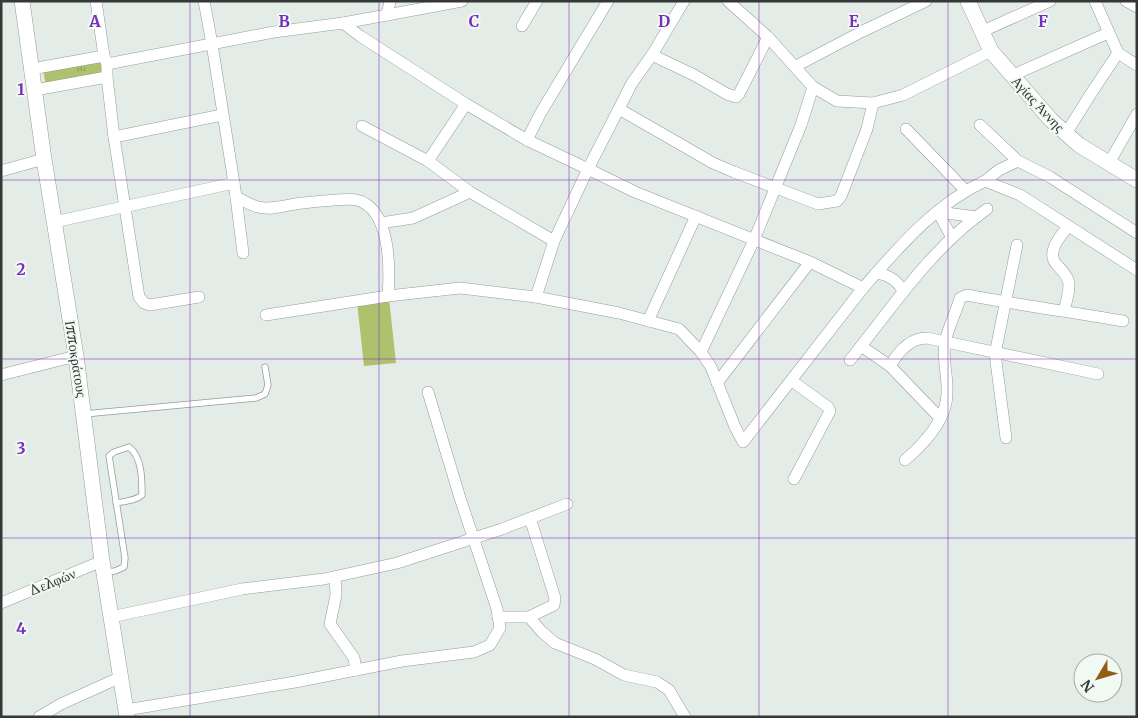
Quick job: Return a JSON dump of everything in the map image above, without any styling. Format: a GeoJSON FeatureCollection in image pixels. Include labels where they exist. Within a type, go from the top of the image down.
{"type":"FeatureCollection","features":[{"type":"Feature","properties":{"kind":"main road","name":"Ιπποκράτους"},"geometry":{"type":"LineString","coordinates":[[22,1],[44,160],[76,356],[103,566],[127,714]]}},
{"type":"Feature","properties":{"kind":"main road","name":"Αγίας Άννης"},"geometry":{"type":"LineString","coordinates":[[968,1],[991,51],[1011,76],[1066,135],[1137,180]]}},
{"type":"Feature","properties":{"kind":"street"},"geometry":{"type":"LineString","coordinates":[[204,1],[234,183],[243,253]]}},
{"type":"Feature","properties":{"kind":"street"},"geometry":{"type":"LineString","coordinates":[[387,15],[390,1]]}},
{"type":"Feature","properties":{"kind":"street"},"geometry":{"type":"LineString","coordinates":[[32,69],[212,44],[274,32],[343,23],[462,1]]}},
{"type":"Feature","properties":{"kind":"street"},"geometry":{"type":"LineString","coordinates":[[522,26],[537,1]]}},
{"type":"Feature","properties":{"kind":"street"},"geometry":{"type":"LineString","coordinates":[[527,140],[540,114],[608,1]]}},
{"type":"Feature","properties":{"kind":"street"},"geometry":{"type":"LineString","coordinates":[[536,297],[554,241],[588,169],[632,83],[652,55],[684,1]]}},
{"type":"Feature","properties":{"kind":"street"},"geometry":{"type":"LineString","coordinates":[[728,1],[768,37],[813,86],[837,101],[873,103],[903,95],[991,51]]}},
{"type":"Feature","properties":{"kind":"street"},"geometry":{"type":"LineString","coordinates":[[796,66],[910,4],[926,1]]}},
{"type":"Feature","properties":{"kind":"street"},"geometry":{"type":"LineString","coordinates":[[982,31],[1050,1]]}},
{"type":"Feature","properties":{"kind":"street"},"geometry":{"type":"LineString","coordinates":[[1095,1],[1118,53],[1137,65]]}},
{"type":"Feature","properties":{"kind":"street"},"geometry":{"type":"LineString","coordinates":[[1126,1],[1137,7]]}},
{"type":"Feature","properties":{"kind":"street"},"geometry":{"type":"LineString","coordinates":[[98,2],[114,137],[139,297],[141,301],[150,305],[199,297]]}},
{"type":"Feature","properties":{"kind":"street"},"geometry":{"type":"LineString","coordinates":[[343,23],[360,36],[466,104],[527,140],[635,192],[810,262],[863,288]]}},
{"type":"Feature","properties":{"kind":"street"},"geometry":{"type":"LineString","coordinates":[[1011,76],[1108,33]]}},
{"type":"Feature","properties":{"kind":"street"},"geometry":{"type":"LineString","coordinates":[[652,55],[736,97],[768,37]]}},
{"type":"Feature","properties":{"kind":"street"},"geometry":{"type":"LineString","coordinates":[[1066,135],[1118,53]]}},
{"type":"Feature","properties":{"kind":"street"},"geometry":{"type":"LineString","coordinates":[[35,90],[107,77]]}},
{"type":"Feature","properties":{"kind":"street"},"geometry":{"type":"LineString","coordinates":[[701,352],[754,240],[801,124],[813,86]]}},
{"type":"Feature","properties":{"kind":"street"},"geometry":{"type":"LineString","coordinates":[[619,109],[714,163],[818,204],[837,201],[841,196],[861,146],[873,103]]}},
{"type":"Feature","properties":{"kind":"street"},"geometry":{"type":"LineString","coordinates":[[428,161],[466,104]]}},
{"type":"Feature","properties":{"kind":"street"},"geometry":{"type":"LineString","coordinates":[[1108,163],[1133,128],[1137,114]]}},
{"type":"Feature","properties":{"kind":"street"},"geometry":{"type":"LineString","coordinates":[[114,137],[222,115]]}},
{"type":"Feature","properties":{"kind":"street"},"geometry":{"type":"LineString","coordinates":[[980,125],[1018,161],[1050,177],[1137,233]]}},
{"type":"Feature","properties":{"kind":"street"},"geometry":{"type":"LineString","coordinates":[[362,126],[428,161],[470,192],[554,241]]}},
{"type":"Feature","properties":{"kind":"street"},"geometry":{"type":"LineString","coordinates":[[906,128],[965,190]]}},
{"type":"Feature","properties":{"kind":"street"},"geometry":{"type":"LineString","coordinates":[[1,172],[44,160]]}},
{"type":"Feature","properties":{"kind":"street"},"geometry":{"type":"LineString","coordinates":[[266,315],[388,296],[460,288],[536,297],[620,313],[679,329],[701,352],[717,382],[743,442],[863,288],[909,236],[965,190],[985,181],[998,170],[1018,161]]}},
{"type":"Feature","properties":{"kind":"street"},"geometry":{"type":"LineString","coordinates":[[985,181],[1020,195],[1137,270]]}},
{"type":"Feature","properties":{"kind":"street"},"geometry":{"type":"LineString","coordinates":[[54,222],[125,205],[234,183]]}},
{"type":"Feature","properties":{"kind":"street"},"geometry":{"type":"LineString","coordinates":[[381,223],[413,218],[470,192]]}},
{"type":"Feature","properties":{"kind":"street"},"geometry":{"type":"LineString","coordinates":[[236,197],[258,207],[272,208],[304,202],[357,200],[373,210],[381,223],[390,263],[388,296]]}},
{"type":"Feature","properties":{"kind":"street"},"geometry":{"type":"LineString","coordinates":[[850,360],[903,292],[952,238],[987,209]]}},
{"type":"Feature","properties":{"kind":"street"},"geometry":{"type":"LineString","coordinates":[[938,212],[977,217]]}},
{"type":"Feature","properties":{"kind":"street"},"geometry":{"type":"LineString","coordinates":[[938,212],[952,238]]}},
{"type":"Feature","properties":{"kind":"street"},"geometry":{"type":"LineString","coordinates":[[648,321],[696,216]]}},
{"type":"Feature","properties":{"kind":"street"},"geometry":{"type":"LineString","coordinates":[[1064,311],[1069,282],[1063,270],[1056,264],[1052,256],[1055,244],[1068,226]]}},
{"type":"Feature","properties":{"kind":"street"},"geometry":{"type":"LineString","coordinates":[[1006,438],[995,354],[1017,246]]}},
{"type":"Feature","properties":{"kind":"street"},"geometry":{"type":"LineString","coordinates":[[717,382],[810,262]]}},
{"type":"Feature","properties":{"kind":"street"},"geometry":{"type":"LineString","coordinates":[[876,273],[886,274],[892,278],[900,285],[903,292]]}},
{"type":"Feature","properties":{"kind":"street"},"geometry":{"type":"LineString","coordinates":[[905,460],[920,448],[940,418],[946,404],[948,392],[945,343],[960,298],[963,296],[967,295],[1005,303],[1123,321]]}},
{"type":"Feature","properties":{"kind":"street"},"geometry":{"type":"LineString","coordinates":[[890,366],[899,353],[913,341],[927,338],[995,354],[1098,374]]}},
{"type":"Feature","properties":{"kind":"street"},"geometry":{"type":"LineString","coordinates":[[861,346],[890,366],[940,418]]}},
{"type":"Feature","properties":{"kind":"street"},"geometry":{"type":"LineString","coordinates":[[1,375],[76,356]]}},
{"type":"Feature","properties":{"kind":"street"},"geometry":{"type":"LineString","coordinates":[[792,381],[828,407],[830,411],[794,479]]}},
{"type":"Feature","properties":{"kind":"street"},"geometry":{"type":"LineString","coordinates":[[127,714],[402,661],[474,652],[490,645],[500,628],[498,617],[428,392]]}},
{"type":"Feature","properties":{"kind":"street"},"geometry":{"type":"LineString","coordinates":[[111,617],[242,589],[335,577],[397,563],[567,504]]}},
{"type":"Feature","properties":{"kind":"street"},"geometry":{"type":"LineString","coordinates":[[498,617],[528,617],[554,605],[555,598],[530,518]]}},
{"type":"Feature","properties":{"kind":"street","name":"Δελφών"},"geometry":{"type":"LineString","coordinates":[[1,602],[103,566]]}},
{"type":"Feature","properties":{"kind":"street"},"geometry":{"type":"LineString","coordinates":[[335,577],[336,595],[330,624],[354,658],[356,670]]}},
{"type":"Feature","properties":{"kind":"street"},"geometry":{"type":"LineString","coordinates":[[528,617],[555,642],[595,659],[624,676],[657,682],[669,690],[686,717]]}},
{"type":"Feature","properties":{"kind":"street"},"geometry":{"type":"LineString","coordinates":[[39,717],[61,704],[121,677]]}},
{"type":"Feature","properties":{"kind":"lane"},"geometry":{"type":"LineString","coordinates":[[84,414],[256,398],[265,394],[268,385],[265,367]]}},
{"type":"Feature","properties":{"kind":"lane"},"geometry":{"type":"LineString","coordinates":[[103,566],[115,571],[124,568],[125,558],[116,503],[109,456],[114,452],[129,447],[134,451],[139,460],[142,495],[138,499],[116,503]]}},
{"type":"Feature","properties":{"kind":"green space"},"geometry":{"type":"Polygon","coordinates":[[[101,59],[104,75],[46,87],[43,69],[101,59]]]}},
{"type":"Feature","properties":{"kind":"green space"},"geometry":{"type":"Polygon","coordinates":[[[389,298],[396,363],[364,366],[357,302],[389,298]]]}}]}
